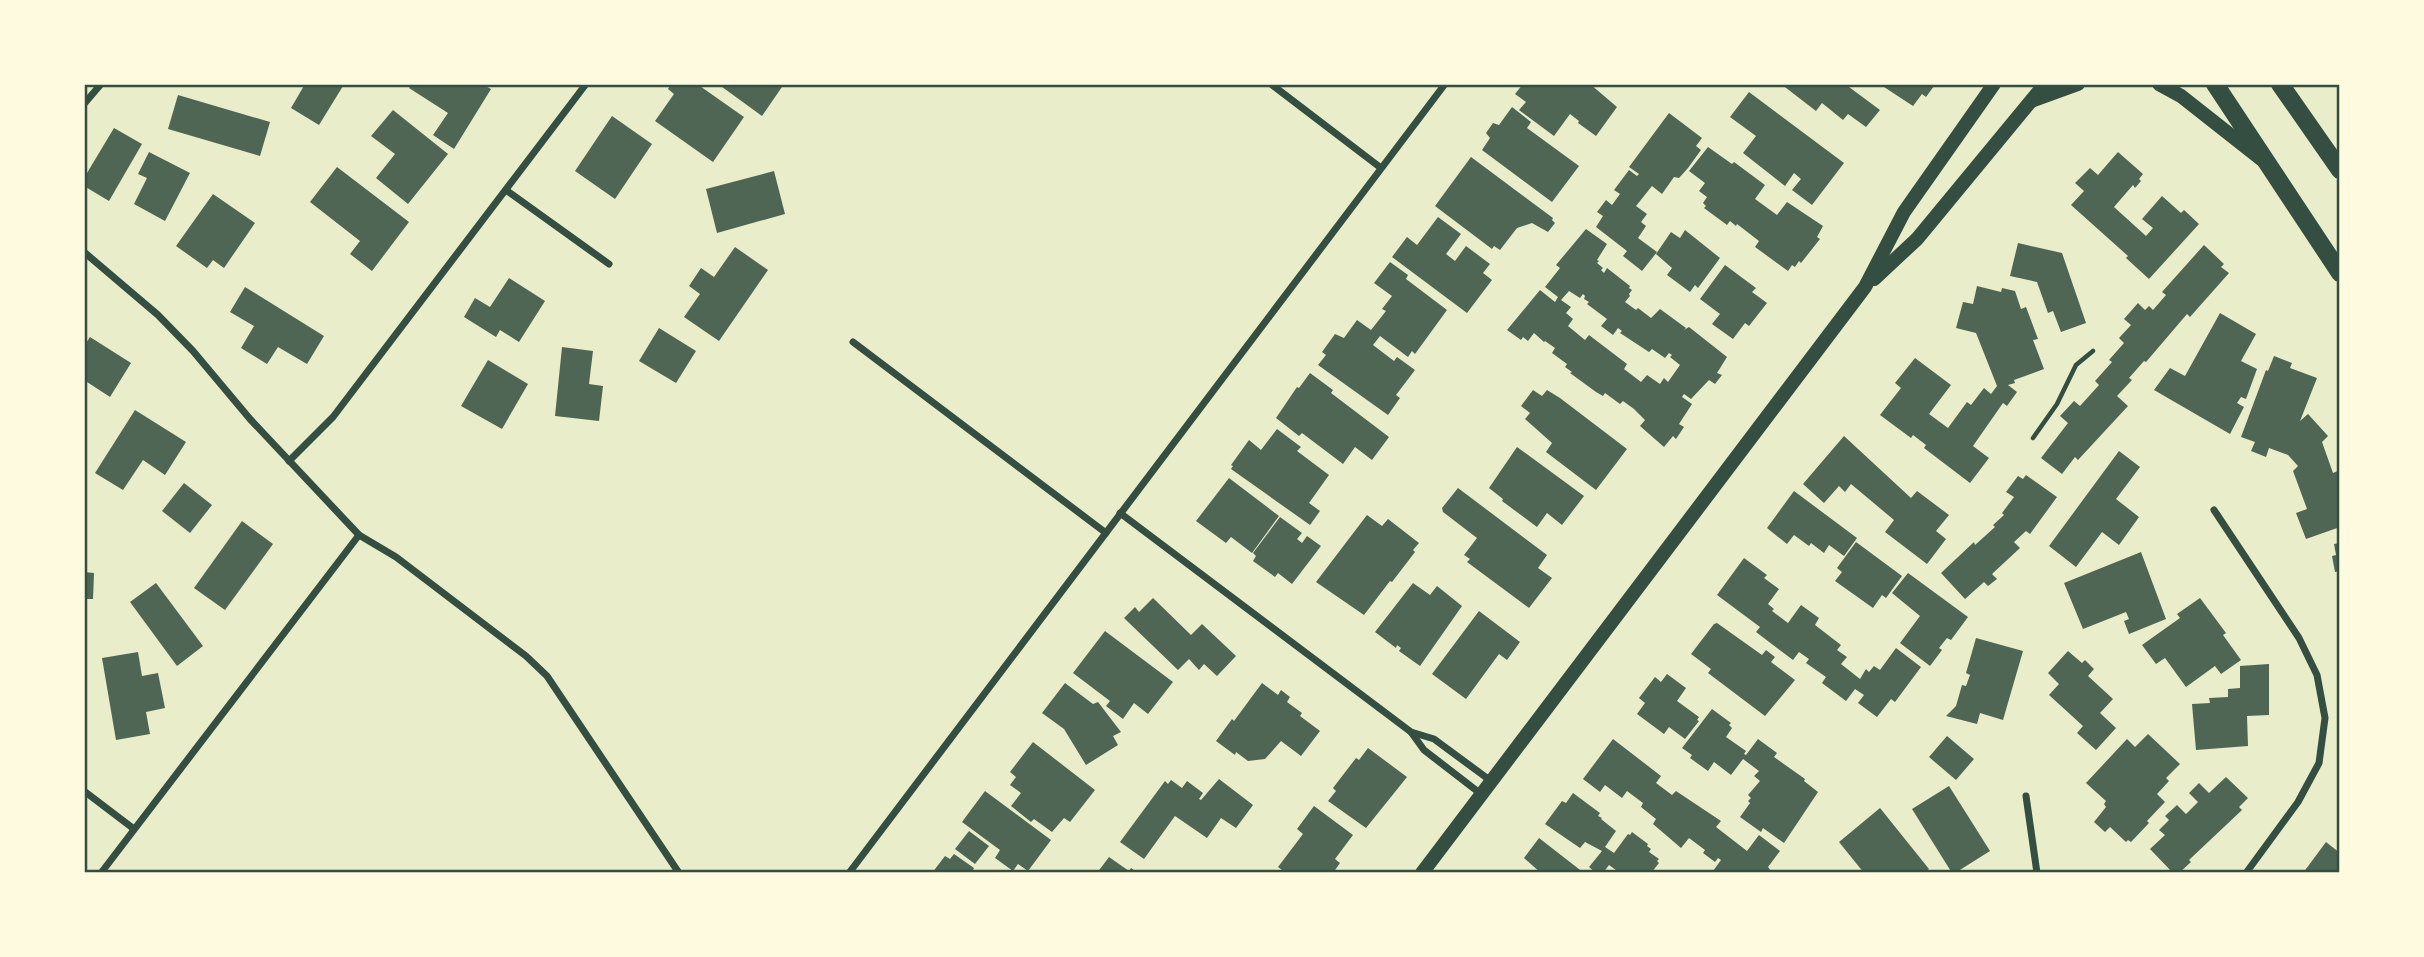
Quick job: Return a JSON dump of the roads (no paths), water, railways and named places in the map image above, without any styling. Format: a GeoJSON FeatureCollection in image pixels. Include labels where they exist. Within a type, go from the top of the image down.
{"type":"FeatureCollection","features":[{"type":"Feature","properties":{"kind":"main road"},"geometry":{"type":"LineString","coordinates":[[1422,873],[1865,287],[1904,212],[1994,84]]}},
{"type":"Feature","properties":{"kind":"main road"},"geometry":{"type":"LineString","coordinates":[[1865,287],[1917,239],[2045,84]]}},
{"type":"Feature","properties":{"kind":"main road"},"geometry":{"type":"LineString","coordinates":[[2032,100],[2078,84]]}},
{"type":"Feature","properties":{"kind":"main road"},"geometry":{"type":"LineString","coordinates":[[2159,84],[2181,96],[2268,164]]}},
{"type":"Feature","properties":{"kind":"main road"},"geometry":{"type":"LineString","coordinates":[[2215,84],[2340,273]]}},
{"type":"Feature","properties":{"kind":"main road"},"geometry":{"type":"LineString","coordinates":[[2280,84],[2340,170]]}},
{"type":"Feature","properties":{"kind":"street"},"geometry":{"type":"LineString","coordinates":[[84,104],[101,84]]}},
{"type":"Feature","properties":{"kind":"street"},"geometry":{"type":"LineString","coordinates":[[289,461],[333,417],[586,84]]}},
{"type":"Feature","properties":{"kind":"street"},"geometry":{"type":"LineString","coordinates":[[1271,84],[1381,168]]}},
{"type":"Feature","properties":{"kind":"street"},"geometry":{"type":"LineString","coordinates":[[849,873],[1445,84]]}},
{"type":"Feature","properties":{"kind":"street"},"geometry":{"type":"LineString","coordinates":[[506,190],[609,264]]}},
{"type":"Feature","properties":{"kind":"street"},"geometry":{"type":"LineString","coordinates":[[84,252],[158,315],[193,351],[250,419],[359,535],[396,557],[526,656],[547,676],[679,873]]}},
{"type":"Feature","properties":{"kind":"street"},"geometry":{"type":"LineString","coordinates":[[853,342],[1106,533]]}},
{"type":"Feature","properties":{"kind":"street"},"geometry":{"type":"LineString","coordinates":[[2214,510],[2299,638],[2317,675],[2325,718],[2319,763],[2298,802],[2246,873]]}},
{"type":"Feature","properties":{"kind":"street"},"geometry":{"type":"LineString","coordinates":[[1120,513],[1411,732],[1424,750],[1481,794]]}},
{"type":"Feature","properties":{"kind":"street"},"geometry":{"type":"LineString","coordinates":[[101,873],[359,535]]}},
{"type":"Feature","properties":{"kind":"street"},"geometry":{"type":"LineString","coordinates":[[1411,732],[1434,739],[1491,781]]}},
{"type":"Feature","properties":{"kind":"street"},"geometry":{"type":"LineString","coordinates":[[84,791],[134,829]]}},
{"type":"Feature","properties":{"kind":"street"},"geometry":{"type":"LineString","coordinates":[[2026,796],[2037,873]]}}]}
